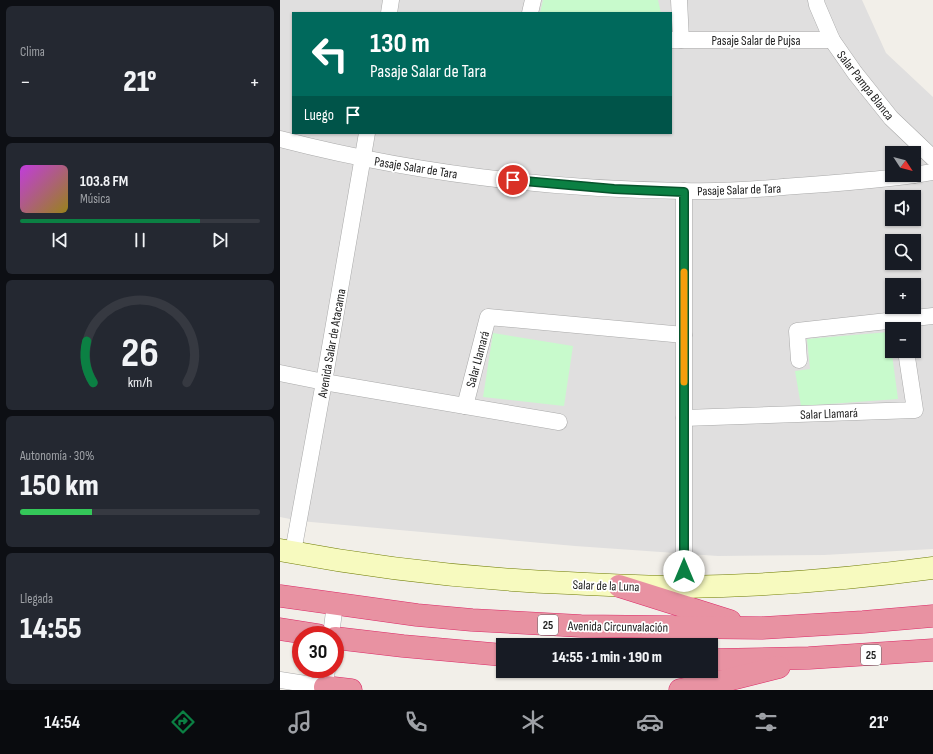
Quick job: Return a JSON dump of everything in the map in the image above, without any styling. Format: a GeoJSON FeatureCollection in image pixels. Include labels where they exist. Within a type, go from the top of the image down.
{"type":"FeatureCollection","features":[{"type":"Feature","properties":{"kind":"highway"},"geometry":{"type":"LineString","coordinates":[[619,586],[710,616],[762,628]]}},
{"type":"Feature","properties":{"kind":"highway","name":"Avenida Circunvalación"},"geometry":{"type":"LineString","coordinates":[[280,596],[417,615],[528,624],[630,627],[762,628],[933,616]]}},
{"type":"Feature","properties":{"kind":"highway"},"geometry":{"type":"LineString","coordinates":[[280,629],[292,631]]}},
{"type":"Feature","properties":{"kind":"highway"},"geometry":{"type":"LineString","coordinates":[[344,639],[496,654]]}},
{"type":"Feature","properties":{"kind":"highway","name":"25"},"geometry":{"type":"LineString","coordinates":[[718,660],[809,658],[933,650]]}},
{"type":"Feature","properties":{"kind":"highway"},"geometry":{"type":"LineString","coordinates":[[680,690],[767,671],[809,658]]}},
{"type":"Feature","properties":{"kind":"highway"},"geometry":{"type":"LineString","coordinates":[[326,682],[351,690]]}},
{"type":"Feature","properties":{"kind":"street"},"geometry":{"type":"LineString","coordinates":[[389,12],[391,0]]}},
{"type":"Feature","properties":{"kind":"street"},"geometry":{"type":"LineString","coordinates":[[530,12],[532,0]]}},
{"type":"Feature","properties":{"kind":"street","name":"Pasaje Salar de Pujsa"},"geometry":{"type":"LineString","coordinates":[[679,0],[676,40],[832,40]]}},
{"type":"Feature","properties":{"kind":"street","name":"Salar Pampa Blanca"},"geometry":{"type":"LineString","coordinates":[[816,0],[817,6],[832,40],[856,73],[892,118],[933,158]]}},
{"type":"Feature","properties":{"kind":"street","name":"Avenida Salar de Atacama"},"geometry":{"type":"LineString","coordinates":[[286,551],[324,382],[367,134]]}},
{"type":"Feature","properties":{"kind":"street","name":"Pasaje Salar de Tara"},"geometry":{"type":"LineString","coordinates":[[280,139],[363,159],[422,168],[543,183],[614,189],[684,192],[825,185],[885,178]]}},
{"type":"Feature","properties":{"kind":"street","name":"Pasaje Salar de Tara"},"geometry":{"type":"LineString","coordinates":[[921,174],[933,172]]}},
{"type":"Feature","properties":{"kind":"street"},"geometry":{"type":"LineString","coordinates":[[684,192],[684,586]]}},
{"type":"Feature","properties":{"kind":"street"},"geometry":{"type":"LineString","coordinates":[[910,322],[933,316]]}},
{"type":"Feature","properties":{"kind":"street","name":"Salar Llamará"},"geometry":{"type":"LineString","coordinates":[[465,406],[488,317],[684,335]]}},
{"type":"Feature","properties":{"kind":"street"},"geometry":{"type":"LineString","coordinates":[[799,360],[797,331],[885,325]]}},
{"type":"Feature","properties":{"kind":"street","name":"Salar Llamará"},"geometry":{"type":"LineString","coordinates":[[684,418],[915,410],[907,358]]}},
{"type":"Feature","properties":{"kind":"street","name":"Salar Llamará"},"geometry":{"type":"LineString","coordinates":[[280,373],[324,382],[559,422]]}},
{"type":"Feature","properties":{"kind":"street","name":"Salar de la Luna"},"geometry":{"type":"LineString","coordinates":[[286,551],[372,566],[469,577],[619,586],[684,586],[831,580],[933,568]]}},
{"type":"Feature","properties":{"kind":"street"},"geometry":{"type":"LineString","coordinates":[[333,626],[336,604]]}},
{"type":"Feature","properties":{"kind":"street"},"geometry":{"type":"LineString","coordinates":[[280,680],[326,682]]}},
{"type":"Feature","properties":{"kind":"shaded area"},"geometry":{"type":"Polygon","coordinates":[[[280,0],[862,0],[886,53],[933,97],[933,549],[824,555],[718,556],[575,546],[300,521],[280,517],[280,0]]]}},
{"type":"Feature","properties":{"kind":"green space"},"geometry":{"type":"Polygon","coordinates":[[[543,0],[658,0],[661,12],[540,12],[543,0]]]}},
{"type":"Feature","properties":{"kind":"green space"},"geometry":{"type":"Polygon","coordinates":[[[885,332],[885,358],[892,358],[898,399],[801,406],[795,371],[810,369],[807,339],[885,332]]]}},
{"type":"Feature","properties":{"kind":"green space"},"geometry":{"type":"Polygon","coordinates":[[[493,333],[573,346],[564,406],[483,397],[493,333]]]}},
{"type":"Feature","properties":{"kind":"slow traffic"},"geometry":{"type":"LineString","coordinates":[[684,272],[684,382]]}},
{"type":"Feature","properties":{"kind":"route"},"geometry":{"type":"LineString","coordinates":[[513,180],[614,189],[684,192],[684,571]]}}]}
